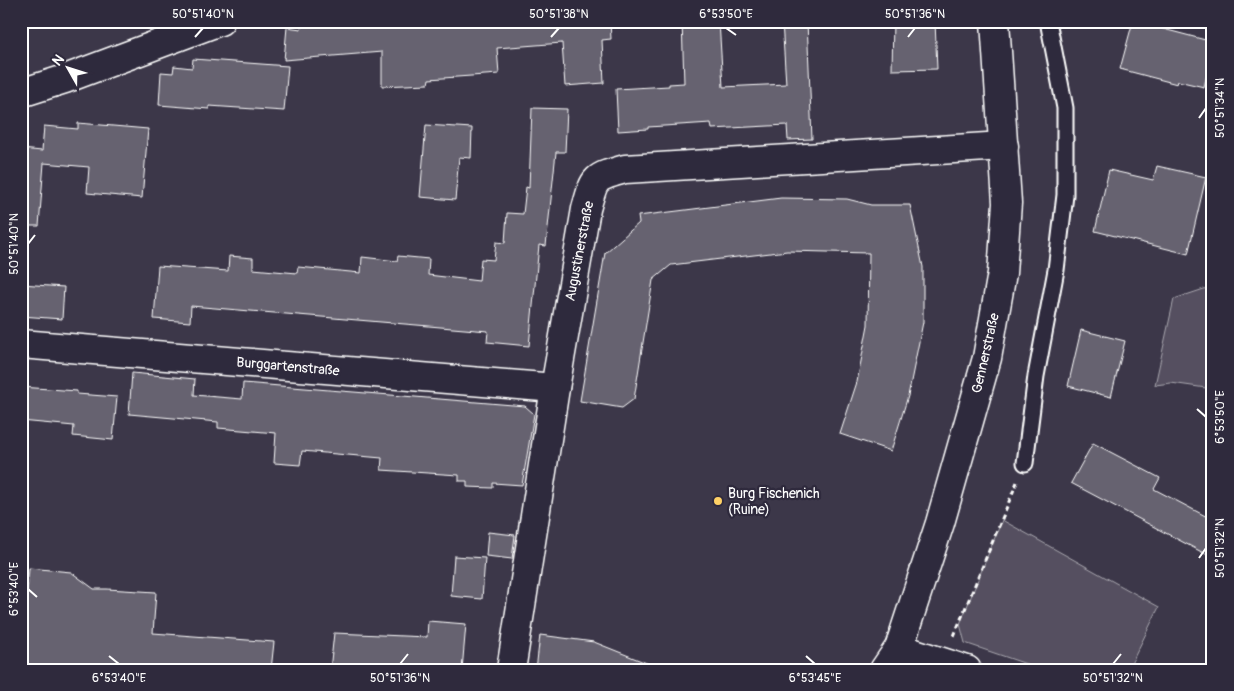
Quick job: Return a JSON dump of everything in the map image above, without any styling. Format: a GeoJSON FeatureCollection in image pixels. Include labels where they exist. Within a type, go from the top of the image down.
{"type":"FeatureCollection","features":[{"type":"Feature","properties":{"kind":"street"},"geometry":{"type":"LineString","coordinates":[[21,92],[65,79],[220,21]]}},
{"type":"Feature","properties":{"kind":"street","name":"Gennerstraße"},"geometry":{"type":"LineString","coordinates":[[892,659],[940,523],[986,358],[1002,273],[1007,203],[994,21]]}},
{"type":"Feature","properties":{"kind":"street","name":"Augustinerstraße"},"geometry":{"type":"LineString","coordinates":[[511,670],[555,388],[586,209],[593,185],[602,175],[625,169],[1004,146]]}},
{"type":"Feature","properties":{"kind":"street","name":"Burggartenstraße"},"geometry":{"type":"LineString","coordinates":[[21,344],[555,388]]}},
{"type":"Feature","properties":{"kind":"street"},"geometry":{"type":"LineString","coordinates":[[892,659],[955,666]]}},
{"type":"Feature","properties":{"kind":"lane"},"geometry":{"type":"LineString","coordinates":[[1025,463],[1036,376],[1056,270],[1065,195],[1065,108],[1048,21]]}},
{"type":"Feature","properties":{"kind":"path"},"geometry":{"type":"LineString","coordinates":[[955,666],[1025,463]]}},
{"type":"Feature","properties":{"kind":"shaded area"},"geometry":{"type":"Polygon","coordinates":[[[1213,286],[1213,389],[1171,383],[1155,385],[1174,299],[1213,286]]]}},
{"type":"Feature","properties":{"kind":"shaded area"},"geometry":{"type":"Polygon","coordinates":[[[1002,520],[1159,607],[1128,670],[1044,670],[965,643],[960,624],[1002,520]]]}},
{"type":"Feature","properties":{"kind":"building"},"geometry":{"type":"Polygon","coordinates":[[[434,21],[433,26],[513,21],[610,21],[611,39],[602,40],[604,83],[565,86],[562,43],[497,48],[499,74],[429,79],[428,84],[382,86],[382,52],[284,60],[287,27],[301,29],[302,22],[434,21]]]}},
{"type":"Feature","properties":{"kind":"building"},"geometry":{"type":"Polygon","coordinates":[[[682,21],[719,21],[723,87],[786,84],[782,21],[807,21],[812,139],[788,140],[787,125],[712,129],[711,123],[618,131],[616,89],[669,86],[669,84],[684,83],[682,21]]]}},
{"type":"Feature","properties":{"kind":"building"},"geometry":{"type":"Polygon","coordinates":[[[893,21],[935,21],[937,69],[892,70],[893,21]]]}},
{"type":"Feature","properties":{"kind":"building"},"geometry":{"type":"Polygon","coordinates":[[[1133,21],[1213,42],[1213,76],[1207,74],[1204,87],[1178,81],[1177,84],[1120,69],[1133,21]]]}},
{"type":"Feature","properties":{"kind":"building"},"geometry":{"type":"Polygon","coordinates":[[[193,59],[288,66],[284,111],[209,106],[209,109],[159,105],[161,72],[173,73],[174,66],[192,68],[193,59]]]}},
{"type":"Feature","properties":{"kind":"building"},"geometry":{"type":"Polygon","coordinates":[[[532,108],[567,109],[565,152],[556,152],[546,246],[539,245],[529,346],[487,342],[488,331],[191,306],[190,322],[154,319],[158,266],[228,271],[229,256],[253,258],[253,269],[297,273],[298,267],[361,273],[362,257],[397,261],[398,256],[429,259],[428,275],[479,281],[481,259],[494,260],[496,242],[505,243],[507,213],[523,214],[526,187],[529,188],[532,108]]]}},
{"type":"Feature","properties":{"kind":"building"},"geometry":{"type":"Polygon","coordinates":[[[78,123],[148,129],[142,198],[87,193],[89,167],[44,163],[39,226],[21,226],[21,149],[42,151],[44,126],[78,129],[78,123]]]}},
{"type":"Feature","properties":{"kind":"building"},"geometry":{"type":"Polygon","coordinates":[[[426,125],[472,128],[471,158],[459,157],[455,200],[420,197],[426,125]]]}},
{"type":"Feature","properties":{"kind":"building"},"geometry":{"type":"Polygon","coordinates":[[[1157,166],[1206,177],[1188,254],[1095,231],[1109,170],[1153,180],[1157,166]]]}},
{"type":"Feature","properties":{"kind":"building"},"geometry":{"type":"Polygon","coordinates":[[[781,198],[847,199],[871,205],[910,205],[923,267],[923,322],[908,396],[891,451],[840,434],[857,382],[868,325],[869,253],[787,251],[671,265],[653,280],[634,399],[622,408],[580,401],[605,253],[639,223],[638,216],[781,198]]]}},
{"type":"Feature","properties":{"kind":"building"},"geometry":{"type":"Polygon","coordinates":[[[21,284],[64,287],[62,319],[21,316],[21,284]]]}},
{"type":"Feature","properties":{"kind":"building"},"geometry":{"type":"Polygon","coordinates":[[[1081,330],[1125,341],[1111,397],[1068,386],[1081,330]]]}},
{"type":"Feature","properties":{"kind":"building"},"geometry":{"type":"Polygon","coordinates":[[[132,373],[195,379],[194,395],[242,399],[243,383],[525,406],[534,414],[522,485],[493,483],[493,488],[467,487],[467,481],[459,481],[459,475],[381,470],[382,458],[302,451],[300,465],[274,463],[276,433],[218,428],[218,422],[129,414],[132,373]]]}},
{"type":"Feature","properties":{"kind":"building"},"geometry":{"type":"Polygon","coordinates":[[[21,387],[77,391],[77,394],[117,397],[113,440],[73,436],[74,426],[21,421],[21,387]]]}},
{"type":"Feature","properties":{"kind":"building"},"geometry":{"type":"Polygon","coordinates":[[[1093,443],[1160,478],[1154,489],[1213,520],[1213,558],[1071,483],[1093,443]]]}},
{"type":"Feature","properties":{"kind":"building"},"geometry":{"type":"Polygon","coordinates":[[[488,532],[515,535],[512,559],[486,556],[488,532]]]}},
{"type":"Feature","properties":{"kind":"building"},"geometry":{"type":"Polygon","coordinates":[[[454,556],[485,558],[482,599],[451,596],[454,556]]]}},
{"type":"Feature","properties":{"kind":"building"},"geometry":{"type":"Polygon","coordinates":[[[29,568],[71,572],[94,589],[156,592],[153,633],[274,642],[271,670],[21,670],[29,568]]]}},
{"type":"Feature","properties":{"kind":"building"},"geometry":{"type":"Polygon","coordinates":[[[428,621],[466,624],[462,670],[330,670],[334,633],[427,637],[428,621]]]}},
{"type":"Feature","properties":{"kind":"building"},"geometry":{"type":"Polygon","coordinates":[[[540,635],[594,642],[659,668],[659,670],[536,670],[540,635]]]}},
{"type":"Feature","properties":{"kind":"place","name":"Burg Fischenich (Ruine)"},"geometry":{"type":"Point","coordinates":[718,501]}}]}
